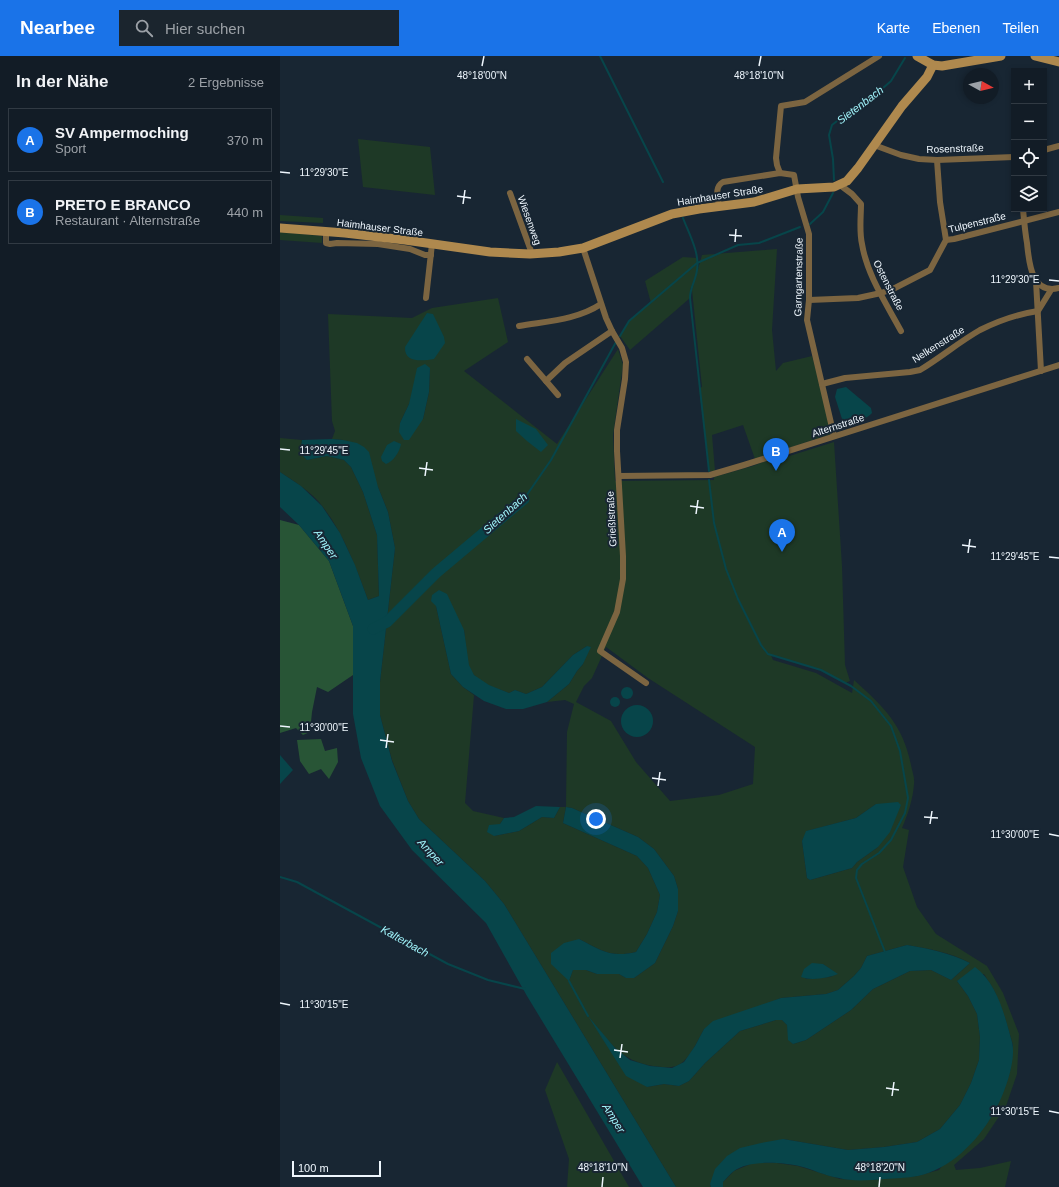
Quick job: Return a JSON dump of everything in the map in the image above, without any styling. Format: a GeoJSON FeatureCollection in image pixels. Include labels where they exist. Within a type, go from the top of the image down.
{"type":"FeatureCollection","features":[{"type":"Feature","properties":{"kind":"main road"},"geometry":{"type":"LineString","coordinates":[[922,58],[933,65],[942,66],[1001,56]]}},
{"type":"Feature","properties":{"kind":"main road"},"geometry":{"type":"LineString","coordinates":[[1035,56],[1059,62]]}},
{"type":"Feature","properties":{"kind":"main road"},"geometry":{"type":"LineString","coordinates":[[840,185],[847,181],[902,106],[927,77],[933,65]]}},
{"type":"Feature","properties":{"kind":"main road","name":"Haimhauser Straße"},"geometry":{"type":"LineString","coordinates":[[280,228],[326,231],[405,240],[480,251],[530,254],[559,252],[583,248],[672,214],[690,210],[754,202],[797,189],[834,187],[840,185]]}},
{"type":"Feature","properties":{"kind":"street"},"geometry":{"type":"LineString","coordinates":[[719,206],[717,188],[723,182],[780,173],[776,158],[781,106],[805,102],[879,56]]}},
{"type":"Feature","properties":{"kind":"street","name":"Rosenstraße"},"geometry":{"type":"LineString","coordinates":[[874,145],[901,155],[919,159],[937,160],[1011,157]]}},
{"type":"Feature","properties":{"kind":"street"},"geometry":{"type":"LineString","coordinates":[[1047,149],[1059,146]]}},
{"type":"Feature","properties":{"kind":"street"},"geometry":{"type":"LineString","coordinates":[[809,300],[858,298],[881,294],[930,270],[946,240],[940,202],[937,160]]}},
{"type":"Feature","properties":{"kind":"street","name":"Garngartenstraße"},"geometry":{"type":"LineString","coordinates":[[780,173],[794,175],[809,234],[809,300],[806,320],[834,436]]}},
{"type":"Feature","properties":{"kind":"street","name":"Ostenstraße"},"geometry":{"type":"LineString","coordinates":[[840,185],[852,194],[861,204],[861,242],[864,257],[881,294],[902,331]]}},
{"type":"Feature","properties":{"kind":"street","name":"Wiesenweg"},"geometry":{"type":"LineString","coordinates":[[510,193],[531,251],[530,254]]}},
{"type":"Feature","properties":{"kind":"street"},"geometry":{"type":"LineString","coordinates":[[1023,212],[1030,265],[1036,281],[1042,371]]}},
{"type":"Feature","properties":{"kind":"street","name":"Tulpenstraße"},"geometry":{"type":"LineString","coordinates":[[946,240],[1059,212]]}},
{"type":"Feature","properties":{"kind":"street","name":"Haimhauser Straße"},"geometry":{"type":"LineString","coordinates":[[326,231],[326,243],[330,244],[378,244],[410,249],[425,256],[431,255]]}},
{"type":"Feature","properties":{"kind":"street","name":"Haimhauser Straße"},"geometry":{"type":"LineString","coordinates":[[426,298],[432,244]]}},
{"type":"Feature","properties":{"kind":"street","name":"Grießlstraße"},"geometry":{"type":"LineString","coordinates":[[583,248],[601,304],[612,331],[622,348],[626,362],[625,379],[617,430],[623,556],[622,588],[616,612],[600,651],[646,683]]}},
{"type":"Feature","properties":{"kind":"street"},"geometry":{"type":"LineString","coordinates":[[1036,281],[1042,287],[1051,290],[1059,288]]}},
{"type":"Feature","properties":{"kind":"street"},"geometry":{"type":"LineString","coordinates":[[1038,310],[1051,290]]}},
{"type":"Feature","properties":{"kind":"street"},"geometry":{"type":"LineString","coordinates":[[519,326],[580,315],[601,304]]}},
{"type":"Feature","properties":{"kind":"street","name":"Nelkenstraße"},"geometry":{"type":"LineString","coordinates":[[822,384],[844,378],[920,370],[978,331],[1022,313],[1038,310]]}},
{"type":"Feature","properties":{"kind":"street"},"geometry":{"type":"LineString","coordinates":[[546,381],[565,363],[612,331]]}},
{"type":"Feature","properties":{"kind":"street"},"geometry":{"type":"LineString","coordinates":[[527,359],[558,395]]}},
{"type":"Feature","properties":{"kind":"street","name":"Alternstraße"},"geometry":{"type":"LineString","coordinates":[[619,476],[710,475],[744,466],[1059,365]]}},
{"type":"Feature","properties":{"kind":"shaded area"},"geometry":{"type":"Polygon","coordinates":[[[358,139],[430,147],[435,195],[363,187],[358,139]]]}},
{"type":"Feature","properties":{"kind":"shaded area"},"geometry":{"type":"Polygon","coordinates":[[[280,215],[323,218],[323,223],[280,221],[280,215]]]}},
{"type":"Feature","properties":{"kind":"shaded area"},"geometry":{"type":"Polygon","coordinates":[[[280,232],[322,236],[322,243],[280,240],[280,232]]]}},
{"type":"Feature","properties":{"kind":"shaded area"},"geometry":{"type":"Polygon","coordinates":[[[777,249],[772,330],[776,371],[783,363],[812,356],[824,398],[831,434],[755,459],[743,425],[712,435],[715,471],[709,471],[699,388],[702,387],[692,290],[696,275],[690,290],[690,298],[630,350],[620,336],[628,322],[651,303],[645,281],[683,257],[697,258],[698,269],[702,255],[777,249]]]}},
{"type":"Feature","properties":{"kind":"shaded area"},"geometry":{"type":"Polygon","coordinates":[[[498,298],[508,342],[464,371],[557,444],[618,349],[623,365],[613,435],[615,481],[714,480],[714,477],[834,442],[842,566],[845,665],[850,681],[845,683],[821,670],[771,655],[773,660],[816,673],[852,693],[854,680],[883,708],[891,718],[903,739],[914,782],[911,801],[902,828],[909,830],[903,867],[917,907],[936,934],[987,966],[1003,993],[1019,1034],[1017,1074],[1006,1106],[984,1139],[954,1165],[956,1170],[980,1168],[1011,1161],[1005,1187],[723,1187],[723,1182],[734,1171],[753,1163],[777,1163],[798,1166],[840,1179],[865,1180],[917,1176],[939,1170],[1010,1071],[1013,1045],[995,992],[984,974],[957,981],[968,996],[977,1014],[980,1037],[979,1060],[971,1083],[960,1105],[940,1129],[917,1142],[848,1150],[783,1139],[710,1184],[711,1187],[676,1187],[504,904],[485,881],[419,819],[408,801],[392,760],[380,715],[380,682],[395,548],[388,512],[378,487],[343,440],[332,439],[335,431],[332,421],[328,314],[412,318],[432,308],[498,298]],[[430,368],[409,404],[400,423],[423,419],[429,392],[430,368]],[[436,606],[451,674],[463,687],[474,695],[465,803],[473,811],[504,818],[494,836],[519,831],[542,817],[554,818],[560,807],[566,807],[567,732],[574,704],[565,700],[547,702],[569,684],[583,664],[587,646],[573,655],[542,687],[526,694],[515,690],[509,693],[486,684],[474,675],[467,660],[464,630],[436,606]],[[606,647],[592,678],[584,686],[576,702],[611,721],[636,762],[670,801],[719,795],[753,784],[755,747],[648,678],[606,647]],[[876,804],[856,818],[807,831],[802,841],[807,878],[810,880],[852,868],[857,862],[878,847],[876,804]],[[566,807],[563,823],[637,856],[648,868],[660,895],[657,912],[647,934],[636,952],[619,954],[606,952],[579,939],[569,981],[573,970],[586,970],[597,974],[619,974],[626,978],[634,978],[655,963],[673,926],[678,911],[678,889],[674,876],[654,849],[638,837],[572,808],[566,807]],[[907,945],[867,956],[861,968],[838,990],[826,994],[781,998],[704,1029],[687,1057],[682,1063],[674,1067],[662,1067],[638,1062],[628,1058],[606,1038],[647,1087],[664,1084],[679,1086],[689,1081],[705,1063],[740,1031],[776,1020],[782,1020],[787,1025],[789,1040],[793,1044],[806,1040],[851,1010],[873,989],[910,971],[931,970],[951,980],[970,963],[947,954],[907,945]],[[823,964],[805,979],[830,977],[837,974],[823,964]]]}},
{"type":"Feature","properties":{"kind":"shaded area"},"geometry":{"type":"Polygon","coordinates":[[[280,438],[302,440],[300,453],[307,460],[327,456],[344,460],[351,467],[363,492],[377,535],[379,596],[368,600],[343,540],[323,507],[309,492],[280,472],[280,438]]]}},
{"type":"Feature","properties":{"kind":"shaded area"},"geometry":{"type":"Polygon","coordinates":[[[280,520],[299,525],[329,561],[353,626],[353,675],[328,692],[317,687],[310,732],[303,735],[296,728],[280,733],[280,520]]]}},
{"type":"Feature","properties":{"kind":"shaded area"},"geometry":{"type":"Polygon","coordinates":[[[321,739],[325,751],[337,748],[338,762],[329,779],[321,769],[309,774],[300,761],[297,740],[321,739]]]}},
{"type":"Feature","properties":{"kind":"shaded area"},"geometry":{"type":"Polygon","coordinates":[[[557,1062],[629,1187],[567,1187],[569,1159],[545,1090],[557,1062]]]}},
{"type":"Feature","properties":{"kind":"water"},"geometry":{"type":"Polygon","coordinates":[[[427,313],[433,314],[444,337],[445,343],[434,359],[415,360],[407,356],[405,347],[427,313]]]}},
{"type":"Feature","properties":{"kind":"water"},"geometry":{"type":"Polygon","coordinates":[[[425,364],[430,368],[429,392],[423,419],[409,440],[404,440],[399,432],[400,423],[409,404],[417,368],[425,364]]]}},
{"type":"Feature","properties":{"kind":"water"},"geometry":{"type":"Polygon","coordinates":[[[846,387],[871,408],[872,413],[863,420],[850,423],[843,422],[835,397],[837,389],[846,387]]]}},
{"type":"Feature","properties":{"kind":"water"},"geometry":{"type":"Polygon","coordinates":[[[516,419],[536,429],[548,445],[541,452],[516,431],[516,419]]]}},
{"type":"Feature","properties":{"kind":"water","name":"Amper"},"geometry":{"type":"Polygon","coordinates":[[[332,439],[357,443],[369,452],[378,487],[388,512],[395,548],[380,682],[380,715],[392,761],[408,801],[419,819],[485,881],[504,904],[676,1187],[643,1187],[527,996],[486,923],[412,850],[380,806],[361,758],[353,714],[353,626],[329,561],[299,525],[280,507],[280,472],[301,486],[322,506],[340,533],[355,565],[368,600],[379,596],[377,535],[363,492],[351,467],[344,460],[327,456],[307,460],[300,453],[302,440],[332,439]]]}},
{"type":"Feature","properties":{"kind":"water"},"geometry":{"type":"Polygon","coordinates":[[[394,441],[401,444],[398,453],[394,459],[386,464],[382,461],[381,457],[387,445],[394,441]]]}},
{"type":"Feature","properties":{"kind":"water"},"geometry":{"type":"Polygon","coordinates":[[[439,590],[447,594],[464,630],[469,665],[474,675],[489,685],[509,693],[515,690],[526,694],[542,687],[573,655],[587,646],[591,647],[583,664],[569,684],[547,702],[523,709],[506,709],[484,701],[463,687],[451,674],[436,606],[431,601],[432,595],[439,590]]]}},
{"type":"Feature","properties":{"kind":"water"},"geometry":{"type":"Polygon","coordinates":[[[627,687],[631,689],[633,693],[631,697],[627,699],[623,697],[621,693],[623,689],[627,687]]]}},
{"type":"Feature","properties":{"kind":"water"},"geometry":{"type":"Polygon","coordinates":[[[613,697],[617,697],[619,698],[619,706],[613,707],[610,704],[610,700],[613,697]]]}},
{"type":"Feature","properties":{"kind":"water"},"geometry":{"type":"Polygon","coordinates":[[[634,705],[640,705],[650,712],[653,721],[652,727],[646,734],[640,737],[634,737],[624,730],[621,724],[621,718],[628,708],[634,705]]]}},
{"type":"Feature","properties":{"kind":"water"},"geometry":{"type":"Polygon","coordinates":[[[280,755],[293,770],[280,784],[280,755]]]}},
{"type":"Feature","properties":{"kind":"water"},"geometry":{"type":"Polygon","coordinates":[[[898,802],[901,805],[890,832],[878,847],[857,862],[852,868],[810,880],[807,878],[802,841],[806,831],[856,818],[876,804],[898,802]]]}},
{"type":"Feature","properties":{"kind":"water"},"geometry":{"type":"Polygon","coordinates":[[[536,806],[560,807],[554,818],[542,817],[519,831],[494,836],[487,832],[489,825],[500,824],[504,818],[514,817],[536,806]]]}},
{"type":"Feature","properties":{"kind":"water"},"geometry":{"type":"Polygon","coordinates":[[[566,807],[572,808],[638,837],[654,849],[674,876],[678,889],[678,911],[673,926],[655,963],[634,978],[626,978],[619,974],[597,974],[586,970],[573,970],[569,981],[551,964],[551,953],[564,943],[579,939],[606,952],[627,954],[636,952],[647,934],[657,912],[660,895],[648,868],[637,856],[563,823],[566,807]]]}},
{"type":"Feature","properties":{"kind":"water"},"geometry":{"type":"Polygon","coordinates":[[[907,945],[940,952],[970,963],[951,980],[931,970],[910,971],[873,989],[851,1010],[806,1040],[793,1044],[788,1040],[787,1025],[782,1020],[776,1020],[740,1031],[705,1063],[689,1081],[679,1086],[664,1084],[647,1087],[626,1076],[588,1016],[615,1048],[630,1060],[650,1066],[672,1068],[684,1062],[704,1029],[713,1021],[781,998],[826,994],[838,990],[861,968],[867,956],[907,945]]]}},
{"type":"Feature","properties":{"kind":"water"},"geometry":{"type":"Polygon","coordinates":[[[812,963],[823,964],[838,974],[829,977],[810,979],[801,977],[804,969],[812,963]]]}},
{"type":"Feature","properties":{"kind":"water"},"geometry":{"type":"Polygon","coordinates":[[[975,967],[990,982],[1000,1002],[1012,1042],[1013,1059],[1005,1089],[997,1107],[979,1135],[962,1153],[952,1161],[930,1172],[905,1178],[850,1180],[834,1177],[804,1167],[765,1163],[740,1167],[723,1182],[723,1187],[711,1187],[710,1184],[715,1169],[727,1156],[740,1148],[783,1139],[848,1150],[884,1147],[917,1142],[940,1129],[960,1105],[971,1083],[979,1060],[980,1037],[977,1014],[968,996],[957,981],[975,967]]]}},
{"type":"Feature","properties":{"kind":"waterway"},"geometry":{"type":"LineString","coordinates":[[600,56],[663,182]]}},
{"type":"Feature","properties":{"kind":"waterway","name":"Sietenbach"},"geometry":{"type":"LineString","coordinates":[[834,180],[833,159],[829,135],[832,125],[865,104],[891,81],[905,58]]}},
{"type":"Feature","properties":{"kind":"waterway","name":"Sietenbach"},"geometry":{"type":"LineString","coordinates":[[810,224],[823,212],[833,193]]}},
{"type":"Feature","properties":{"kind":"waterway"},"geometry":{"type":"LineString","coordinates":[[683,218],[695,250],[698,264],[690,298],[709,471]]}},
{"type":"Feature","properties":{"kind":"waterway","name":"Sietenbach"},"geometry":{"type":"LineString","coordinates":[[620,336],[629,321],[697,263],[738,245],[759,243],[800,227]]}},
{"type":"Feature","properties":{"kind":"waterway","name":"Sietenbach"},"geometry":{"type":"LineString","coordinates":[[524,499],[551,460],[616,342]]}},
{"type":"Feature","properties":{"kind":"waterway"},"geometry":{"type":"LineString","coordinates":[[709,480],[714,523],[726,569],[738,599],[761,645],[768,654],[821,670],[851,686],[871,701],[891,726],[900,751],[908,798],[905,813],[891,840],[879,853],[862,864],[857,870],[856,878],[885,952]]}},
{"type":"Feature","properties":{"kind":"waterway","name":"Sietenbach"},"geometry":{"type":"LineString","coordinates":[[373,629],[387,622],[436,573],[524,499]]}},
{"type":"Feature","properties":{"kind":"waterway","name":"Kalterbach"},"geometry":{"type":"LineString","coordinates":[[280,877],[297,882],[448,964],[488,980],[525,989]]}},
{"type":"Feature","properties":{"kind":"waterway"},"geometry":{"type":"LineString","coordinates":[[569,981],[588,1016]]}},
{"type":"Feature","properties":{"kind":"place","name":"PRETO E BRANCO"},"geometry":{"type":"Point","coordinates":[776,471]}},
{"type":"Feature","properties":{"kind":"place","name":"SV Ampermoching"},"geometry":{"type":"Point","coordinates":[782,552]}}]}
